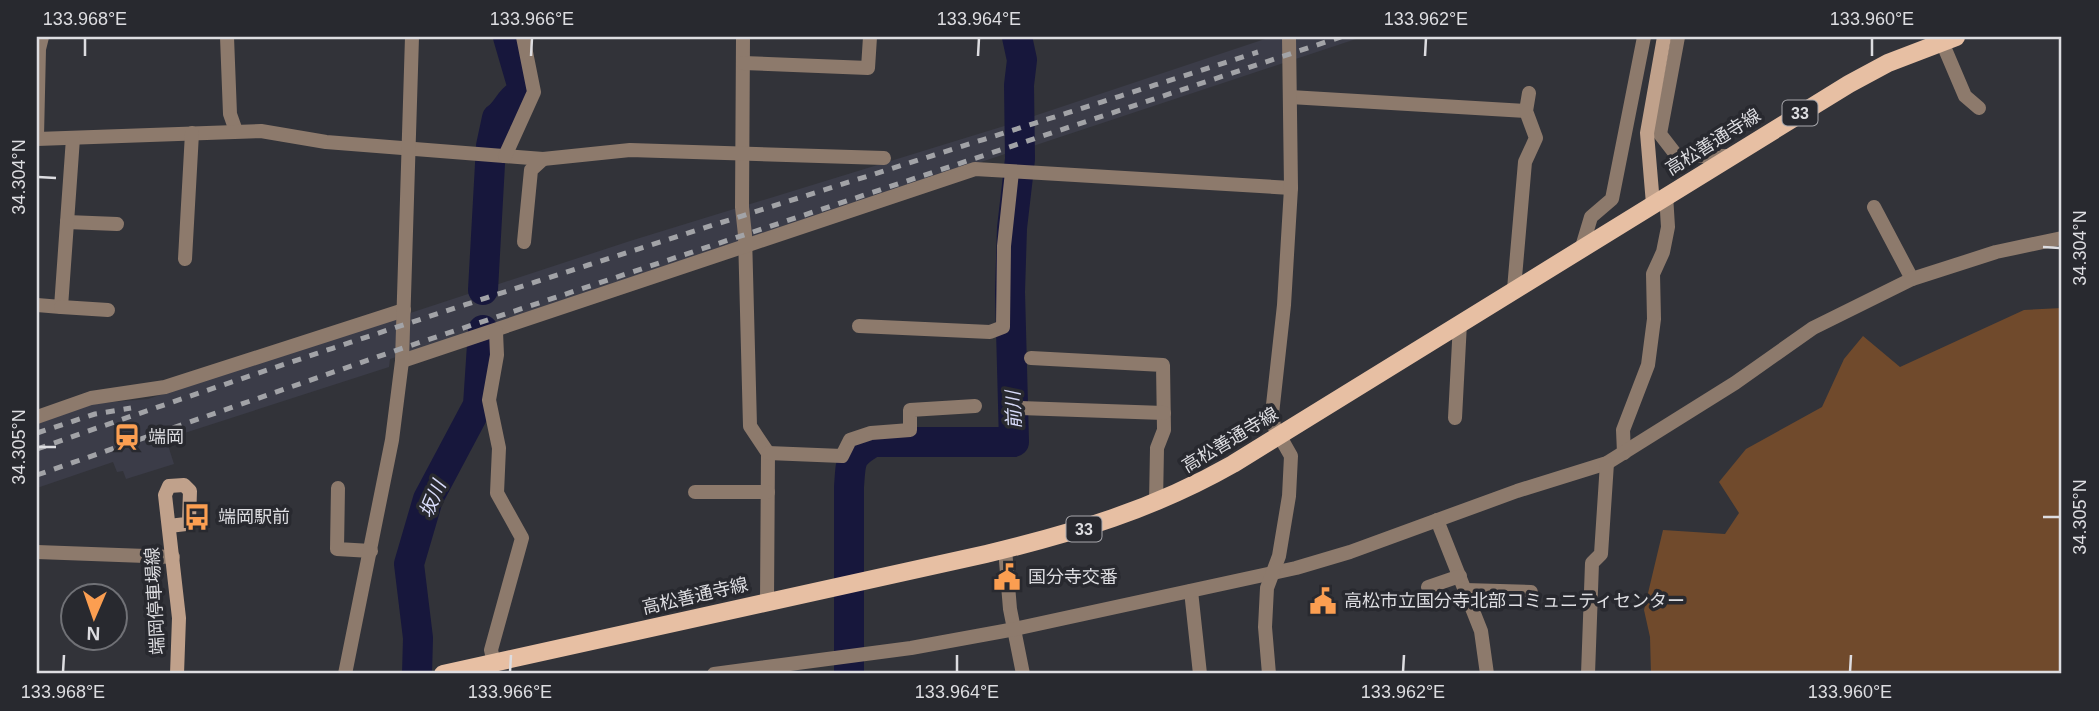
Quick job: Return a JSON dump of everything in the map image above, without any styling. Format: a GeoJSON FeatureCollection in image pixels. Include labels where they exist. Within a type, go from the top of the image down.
{"type":"FeatureCollection","features":[{"type":"Feature","properties":{"kind":"main road"},"geometry":{"type":"LineString","coordinates":[[1659,200],[1647,133],[1664,37]]}},
{"type":"Feature","properties":{"kind":"main road","name":"高松善通寺線"},"geometry":{"type":"LineString","coordinates":[[443,674],[1074,533],[1156,503],[1188,489],[1279,435],[1868,73],[1949,39]]}},
{"type":"Feature","properties":{"kind":"main road","name":"端岡停車場線"},"geometry":{"type":"LineString","coordinates":[[169,526],[179,618],[177,674]]}},
{"type":"Feature","properties":{"kind":"street"},"geometry":{"type":"LineString","coordinates":[[42,37],[37,138],[261,131],[326,142],[543,159],[630,150],[884,158]]}},
{"type":"Feature","properties":{"kind":"street"},"geometry":{"type":"LineString","coordinates":[[227,37],[230,114],[236,131]]}},
{"type":"Feature","properties":{"kind":"street"},"geometry":{"type":"LineString","coordinates":[[345,674],[392,440],[402,361],[412,37]]}},
{"type":"Feature","properties":{"kind":"street"},"geometry":{"type":"LineString","coordinates":[[496,155],[534,92],[523,37]]}},
{"type":"Feature","properties":{"kind":"street"},"geometry":{"type":"LineString","coordinates":[[743,37],[741,152],[750,426],[768,453],[767,601]]}},
{"type":"Feature","properties":{"kind":"street"},"geometry":{"type":"LineString","coordinates":[[743,62],[868,68],[870,37]]}},
{"type":"Feature","properties":{"kind":"street"},"geometry":{"type":"LineString","coordinates":[[1269,674],[1265,627],[1267,588],[1279,556],[1291,456],[1279,435],[1272,414],[1284,305],[1291,188],[1289,37]]}},
{"type":"Feature","properties":{"kind":"street"},"geometry":{"type":"LineString","coordinates":[[1582,247],[1591,217],[1612,199],[1644,37]]}},
{"type":"Feature","properties":{"kind":"street"},"geometry":{"type":"LineString","coordinates":[[1678,37],[1660,134],[1677,156],[1730,156]]}},
{"type":"Feature","properties":{"kind":"street"},"geometry":{"type":"LineString","coordinates":[[1949,39],[1965,96],[1979,108]]}},
{"type":"Feature","properties":{"kind":"street"},"geometry":{"type":"LineString","coordinates":[[1514,289],[1525,162],[1536,138],[1526,111],[1529,93]]}},
{"type":"Feature","properties":{"kind":"street"},"geometry":{"type":"LineString","coordinates":[[1290,97],[1526,111]]}},
{"type":"Feature","properties":{"kind":"street"},"geometry":{"type":"LineString","coordinates":[[185,259],[192,133]]}},
{"type":"Feature","properties":{"kind":"street"},"geometry":{"type":"LineString","coordinates":[[61,307],[73,138]]}},
{"type":"Feature","properties":{"kind":"street"},"geometry":{"type":"LineString","coordinates":[[524,242],[531,170],[543,159]]}},
{"type":"Feature","properties":{"kind":"street"},"geometry":{"type":"LineString","coordinates":[[402,361],[496,332],[975,169],[1291,188]]}},
{"type":"Feature","properties":{"kind":"street"},"geometry":{"type":"LineString","coordinates":[[859,326],[990,332],[1003,327],[1004,246],[1012,172]]}},
{"type":"Feature","properties":{"kind":"street"},"geometry":{"type":"LineString","coordinates":[[1624,453],[1623,430],[1648,365],[1654,318],[1653,274],[1663,252],[1668,227],[1659,200]]}},
{"type":"Feature","properties":{"kind":"street"},"geometry":{"type":"LineString","coordinates":[[1874,207],[1912,279]]}},
{"type":"Feature","properties":{"kind":"street"},"geometry":{"type":"LineString","coordinates":[[67,222],[117,224]]}},
{"type":"Feature","properties":{"kind":"street"},"geometry":{"type":"LineString","coordinates":[[715,674],[799,669],[847,657],[1014,629],[1191,591],[1350,552],[1607,463],[1735,383],[1813,328],[1912,279],[1996,252],[2062,238]]}},
{"type":"Feature","properties":{"kind":"street"},"geometry":{"type":"LineString","coordinates":[[37,305],[108,310]]}},
{"type":"Feature","properties":{"kind":"street"},"geometry":{"type":"LineString","coordinates":[[37,417],[91,398],[165,387],[404,310]]}},
{"type":"Feature","properties":{"kind":"street"},"geometry":{"type":"LineString","coordinates":[[1455,418],[1460,323]]}},
{"type":"Feature","properties":{"kind":"street"},"geometry":{"type":"LineString","coordinates":[[494,663],[491,650],[522,538],[498,493],[499,447],[489,400],[497,355],[496,332]]}},
{"type":"Feature","properties":{"kind":"street"},"geometry":{"type":"LineString","coordinates":[[1031,358],[1163,365],[1164,430],[1157,449],[1156,503]]}},
{"type":"Feature","properties":{"kind":"street"},"geometry":{"type":"LineString","coordinates":[[768,453],[842,456],[850,440],[871,433],[910,430],[910,410],[975,406]]}},
{"type":"Feature","properties":{"kind":"street"},"geometry":{"type":"LineString","coordinates":[[1020,408],[1164,413]]}},
{"type":"Feature","properties":{"kind":"street"},"geometry":{"type":"LineString","coordinates":[[1588,674],[1592,563],[1601,554],[1607,463]]}},
{"type":"Feature","properties":{"kind":"street"},"geometry":{"type":"LineString","coordinates":[[338,488],[337,549],[371,551]]}},
{"type":"Feature","properties":{"kind":"street"},"geometry":{"type":"LineString","coordinates":[[695,492],[768,492]]}},
{"type":"Feature","properties":{"kind":"street"},"geometry":{"type":"LineString","coordinates":[[1437,520],[1481,631],[1487,674]]}},
{"type":"Feature","properties":{"kind":"street"},"geometry":{"type":"LineString","coordinates":[[1006,549],[1014,629],[1023,674]]}},
{"type":"Feature","properties":{"kind":"street"},"geometry":{"type":"LineString","coordinates":[[37,552],[173,557]]}},
{"type":"Feature","properties":{"kind":"street"},"geometry":{"type":"LineString","coordinates":[[1428,587],[1460,576]]}},
{"type":"Feature","properties":{"kind":"street"},"geometry":{"type":"LineString","coordinates":[[1465,590],[1531,592]]}},
{"type":"Feature","properties":{"kind":"street"},"geometry":{"type":"LineString","coordinates":[[1191,591],[1200,674]]}},
{"type":"Feature","properties":{"kind":"shaded area"},"geometry":{"type":"Polygon","coordinates":[[[1271,37],[1362,37],[1024,149],[1025,119],[1271,37]]]}},
{"type":"Feature","properties":{"kind":"shaded area"},"geometry":{"type":"Polygon","coordinates":[[[1014,123],[1014,151],[390,359],[389,367],[166,439],[174,464],[126,479],[123,471],[117,472],[113,462],[37,488],[37,424],[90,404],[148,399],[630,241],[1014,123]]]}},
{"type":"Feature","properties":{"kind":"shaded area"},"geometry":{"type":"Polygon","coordinates":[[[2062,308],[2062,674],[1651,674],[1650,637],[1644,610],[1663,530],[1725,534],[1739,513],[1719,482],[1746,449],[1822,407],[1844,359],[1863,336],[1900,367],[2024,310],[2062,308]]]}},
{"type":"Feature","properties":{"kind":"waterway","name":"坂川"},"geometry":{"type":"LineString","coordinates":[[483,290],[491,146],[497,118],[520,94],[522,85],[508,37]]}},
{"type":"Feature","properties":{"kind":"waterway","name":"前川"},"geometry":{"type":"LineString","coordinates":[[849,674],[849,487],[855,455],[873,442],[1014,442],[1010,292],[1012,228],[1020,159],[1019,85],[1022,60],[1017,37]]}},
{"type":"Feature","properties":{"kind":"waterway","name":"坂川"},"geometry":{"type":"LineString","coordinates":[[417,674],[418,638],[409,564],[428,499],[478,405],[483,330]]}},
{"type":"Feature","properties":{"kind":"railway"},"geometry":{"type":"LineString","coordinates":[[37,475],[403,348],[1341,37]]}},
{"type":"Feature","properties":{"kind":"railway"},"geometry":{"type":"LineString","coordinates":[[37,449],[341,345],[1258,52]]}},
{"type":"Feature","properties":{"kind":"railway"},"geometry":{"type":"LineString","coordinates":[[37,433],[95,414],[131,408]]}},
{"type":"Feature","properties":{"kind":"place","name":"端岡"},"geometry":{"type":"Point","coordinates":[127,437]}},
{"type":"Feature","properties":{"kind":"place","name":"端岡駅前"},"geometry":{"type":"Point","coordinates":[197,517]}},
{"type":"Feature","properties":{"kind":"place","name":"国分寺交番"},"geometry":{"type":"Point","coordinates":[1007,577]}},
{"type":"Feature","properties":{"kind":"place","name":"高松市立国分寺北部コミュニティセンター"},"geometry":{"type":"Point","coordinates":[1323,601]}}]}
